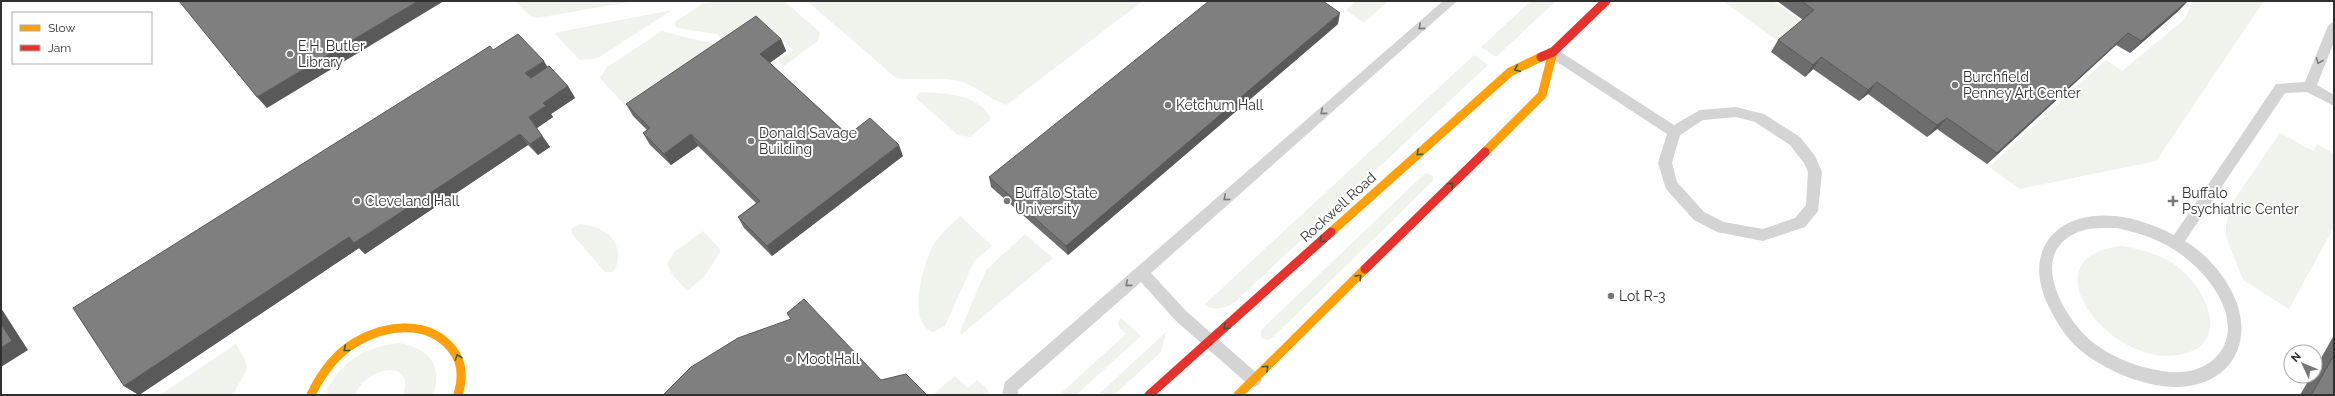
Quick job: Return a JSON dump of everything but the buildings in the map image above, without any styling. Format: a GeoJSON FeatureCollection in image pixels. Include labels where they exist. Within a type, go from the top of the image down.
{"type":"FeatureCollection","features":[{"type":"Feature","properties":{"kind":"street","name":"Rockwell Road"},"geometry":{"type":"LineString","coordinates":[[1149,395],[1510,72],[1553,52],[1606,1]]}},
{"type":"Feature","properties":{"kind":"street"},"geometry":{"type":"LineString","coordinates":[[1238,395],[1542,95],[1553,52]]}},
{"type":"Feature","properties":{"kind":"street"},"geometry":{"type":"LineString","coordinates":[[311,395],[314,385],[330,363],[350,346],[375,333],[402,327],[423,328],[443,336],[456,350],[462,369],[458,395]]}},
{"type":"Feature","properties":{"kind":"lane"},"geometry":{"type":"LineString","coordinates":[[1010,395],[1010,387],[1451,1]]}},
{"type":"Feature","properties":{"kind":"lane"},"geometry":{"type":"LineString","coordinates":[[2309,87],[2334,26]]}},
{"type":"Feature","properties":{"kind":"lane"},"geometry":{"type":"LineString","coordinates":[[1553,52],[1674,132]]}},
{"type":"Feature","properties":{"kind":"lane"},"geometry":{"type":"LineString","coordinates":[[2176,243],[2282,88],[2309,87],[2334,101]]}},
{"type":"Feature","properties":{"kind":"lane"},"geometry":{"type":"LineString","coordinates":[[1736,112],[1759,118],[1795,141],[1810,160],[1815,172],[1813,207],[1800,223],[1763,235],[1722,228],[1699,216],[1671,185],[1665,163],[1674,132],[1700,115],[1736,112]]}},
{"type":"Feature","properties":{"kind":"lane"},"geometry":{"type":"LineString","coordinates":[[2117,222],[2147,229],[2176,243],[2207,268],[2223,289],[2234,316],[2236,341],[2224,362],[2204,375],[2175,380],[2143,375],[2110,361],[2081,340],[2060,316],[2048,290],[2045,266],[2052,246],[2067,231],[2090,223],[2117,222]]}},
{"type":"Feature","properties":{"kind":"lane"},"geometry":{"type":"LineString","coordinates":[[1141,272],[1181,316],[1254,380]]}},
{"type":"Feature","properties":{"kind":"shaded area"},"geometry":{"type":"Polygon","coordinates":[[[515,1],[635,1],[537,18],[530,16],[515,1]]]}},
{"type":"Feature","properties":{"kind":"shaded area"},"geometry":{"type":"Polygon","coordinates":[[[719,1],[784,1],[820,32],[818,41],[784,66],[778,60],[793,50],[762,22],[727,44],[717,34],[677,28],[675,25],[675,22],[702,4],[719,1]]]}},
{"type":"Feature","properties":{"kind":"shaded area"},"geometry":{"type":"Polygon","coordinates":[[[807,1],[1143,1],[1006,105],[974,87],[954,80],[896,78],[807,1]]]}},
{"type":"Feature","properties":{"kind":"shaded area"},"geometry":{"type":"Polygon","coordinates":[[[1356,1],[1388,1],[1364,23],[1346,10],[1356,1]]]}},
{"type":"Feature","properties":{"kind":"shaded area"},"geometry":{"type":"Polygon","coordinates":[[[1531,1],[1556,1],[1496,57],[1481,47],[1531,1]]]}},
{"type":"Feature","properties":{"kind":"shaded area"},"geometry":{"type":"Polygon","coordinates":[[[1723,1],[1773,1],[1803,22],[1779,42],[1723,1]]]}},
{"type":"Feature","properties":{"kind":"shaded area"},"geometry":{"type":"Polygon","coordinates":[[[2193,1],[2264,1],[2156,161],[2020,189],[1989,167],[2106,60],[2122,71],[2185,19],[2193,1]]]}},
{"type":"Feature","properties":{"kind":"shaded area"},"geometry":{"type":"Polygon","coordinates":[[[672,10],[598,58],[580,60],[554,33],[672,10]]]}},
{"type":"Feature","properties":{"kind":"shaded area"},"geometry":{"type":"Polygon","coordinates":[[[662,31],[713,44],[718,50],[630,111],[600,78],[607,67],[662,31]]]}},
{"type":"Feature","properties":{"kind":"shaded area"},"geometry":{"type":"Polygon","coordinates":[[[1474,55],[1488,65],[1235,302],[1216,309],[1204,305],[1474,55]]]}},
{"type":"Feature","properties":{"kind":"shaded area"},"geometry":{"type":"Polygon","coordinates":[[[919,92],[948,94],[968,99],[985,110],[991,118],[970,137],[958,135],[916,98],[919,92]]]}},
{"type":"Feature","properties":{"kind":"shaded area"},"geometry":{"type":"Polygon","coordinates":[[[2280,133],[2313,151],[2317,144],[2334,154],[2334,227],[2289,309],[2243,280],[2226,237],[2226,225],[2231,204],[2280,133]]]}},
{"type":"Feature","properties":{"kind":"shaded area"},"geometry":{"type":"Polygon","coordinates":[[[1427,173],[1433,176],[1433,181],[1272,338],[1268,340],[1261,338],[1261,330],[1423,175],[1427,173]]]}},
{"type":"Feature","properties":{"kind":"shaded area"},"geometry":{"type":"Polygon","coordinates":[[[960,216],[992,246],[974,261],[945,326],[933,332],[925,327],[920,318],[918,306],[921,279],[933,246],[942,234],[960,216]]]}},
{"type":"Feature","properties":{"kind":"shaded area"},"geometry":{"type":"Polygon","coordinates":[[[579,224],[599,229],[610,236],[614,241],[617,247],[618,257],[616,266],[612,272],[605,272],[572,234],[571,229],[579,224]]]}},
{"type":"Feature","properties":{"kind":"shaded area"},"geometry":{"type":"Polygon","coordinates":[[[703,231],[721,250],[705,276],[687,291],[672,274],[667,264],[674,252],[703,231]]]}},
{"type":"Feature","properties":{"kind":"shaded area"},"geometry":{"type":"Polygon","coordinates":[[[1025,234],[1053,258],[961,335],[960,331],[986,270],[1025,234]]]}},
{"type":"Feature","properties":{"kind":"shaded area"},"geometry":{"type":"Polygon","coordinates":[[[2122,246],[2149,252],[2168,260],[2185,274],[2196,286],[2204,300],[2209,314],[2210,328],[2206,340],[2195,349],[2178,355],[2151,354],[2126,344],[2104,328],[2087,308],[2078,287],[2080,268],[2094,254],[2122,246]]]}},
{"type":"Feature","properties":{"kind":"shaded area"},"geometry":{"type":"Polygon","coordinates":[[[1121,318],[1141,336],[1076,395],[1059,395],[1126,334],[1119,327],[1118,322],[1121,318]]]}},
{"type":"Feature","properties":{"kind":"shaded area"},"geometry":{"type":"Polygon","coordinates":[[[1166,332],[1161,352],[1114,395],[1098,395],[1166,332]]]}},
{"type":"Feature","properties":{"kind":"shaded area"},"geometry":{"type":"Polygon","coordinates":[[[399,343],[418,349],[431,360],[435,367],[436,375],[436,384],[433,395],[403,395],[405,384],[403,376],[397,371],[389,370],[379,372],[370,377],[361,385],[355,395],[325,395],[337,374],[354,358],[375,348],[399,343]]]}},
{"type":"Feature","properties":{"kind":"shaded area"},"geometry":{"type":"Polygon","coordinates":[[[236,344],[247,366],[245,374],[233,395],[160,395],[236,344]]]}},
{"type":"Feature","properties":{"kind":"shaded area"},"geometry":{"type":"Polygon","coordinates":[[[955,376],[968,388],[977,380],[988,390],[989,395],[932,395],[955,376]]]}},
{"type":"Feature","properties":{"kind":"traffic: slow"},"geometry":{"type":"LineString","coordinates":[[1485,152],[1542,95],[1553,52]]}},
{"type":"Feature","properties":{"kind":"traffic: slow"},"geometry":{"type":"LineString","coordinates":[[1331,232],[1510,72],[1541,57]]}},
{"type":"Feature","properties":{"kind":"traffic: slow"},"geometry":{"type":"LineString","coordinates":[[1238,395],[1365,269]]}},
{"type":"Feature","properties":{"kind":"traffic: slow"},"geometry":{"type":"LineString","coordinates":[[311,395],[324,371],[343,351],[370,335],[386,330],[402,328],[418,328],[433,333],[446,341],[456,354],[460,364],[461,385],[458,395]]}},
{"type":"Feature","properties":{"kind":"traffic: jam"},"geometry":{"type":"LineString","coordinates":[[1541,57],[1553,52],[1606,1]]}},
{"type":"Feature","properties":{"kind":"traffic: jam"},"geometry":{"type":"LineString","coordinates":[[1365,269],[1485,152]]}},
{"type":"Feature","properties":{"kind":"traffic: jam"},"geometry":{"type":"LineString","coordinates":[[1149,395],[1331,232]]}},
{"type":"Feature","properties":{"kind":"place","name":"E.H. Butler Library"},"geometry":{"type":"Point","coordinates":[290,54]}},
{"type":"Feature","properties":{"kind":"place","name":"Burchfield Penney Art Center"},"geometry":{"type":"Point","coordinates":[1955,85]}},
{"type":"Feature","properties":{"kind":"place","name":"Ketchum Hall"},"geometry":{"type":"Point","coordinates":[1168,105]}},
{"type":"Feature","properties":{"kind":"place","name":"Donald Savage Building"},"geometry":{"type":"Point","coordinates":[751,141]}},
{"type":"Feature","properties":{"kind":"place","name":"Cleveland Hall"},"geometry":{"type":"Point","coordinates":[357,201]}},
{"type":"Feature","properties":{"kind":"place","name":"Buffalo State University"},"geometry":{"type":"Point","coordinates":[1007,201]}},
{"type":"Feature","properties":{"kind":"place","name":"Buffalo Psychiatric Center"},"geometry":{"type":"Point","coordinates":[2173,201]}},
{"type":"Feature","properties":{"kind":"place","name":"Lot R-3"},"geometry":{"type":"Point","coordinates":[1611,296]}},
{"type":"Feature","properties":{"kind":"place","name":"Moot Hall"},"geometry":{"type":"Point","coordinates":[789,359]}}]}
